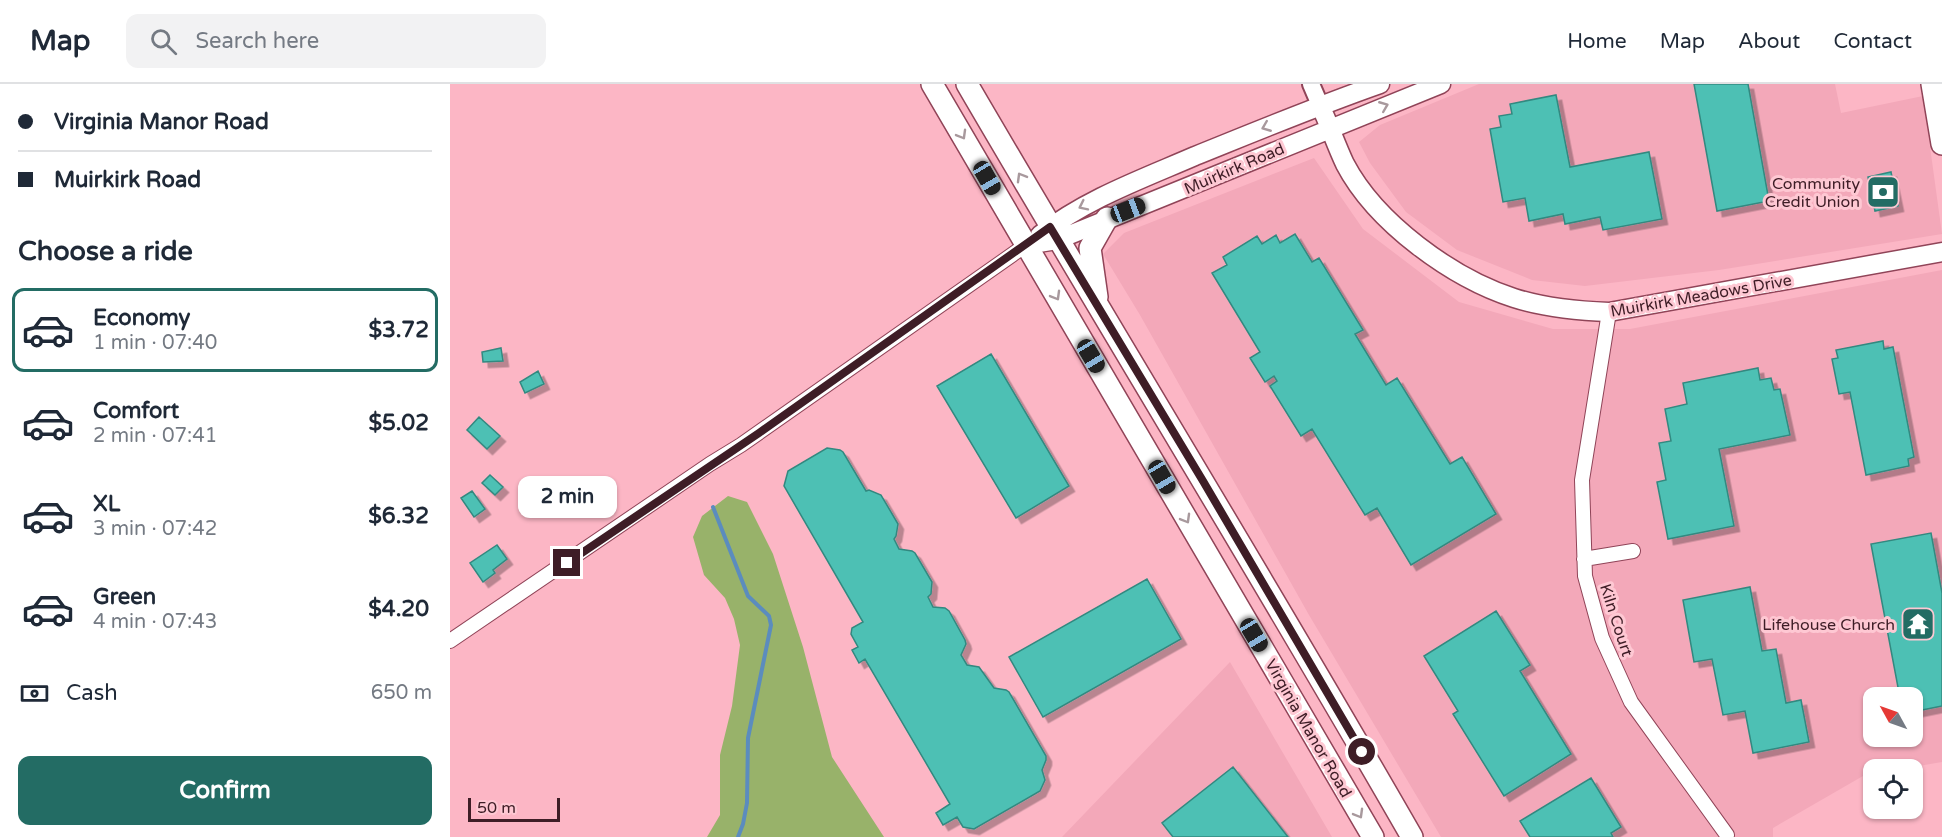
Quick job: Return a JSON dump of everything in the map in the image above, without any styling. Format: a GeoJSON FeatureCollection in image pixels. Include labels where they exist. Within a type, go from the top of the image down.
{"type":"FeatureCollection","features":[{"type":"Feature","properties":{"kind":"main road","name":"Virginia Manor Road"},"geometry":{"type":"LineString","coordinates":[[932,84],[1373,837]]}},
{"type":"Feature","properties":{"kind":"main road","name":"Virginia Manor Road"},"geometry":{"type":"LineString","coordinates":[[967,84],[1412,837]]}},
{"type":"Feature","properties":{"kind":"main road","name":"Muirkirk Road"},"geometry":{"type":"LineString","coordinates":[[1054,233],[1072,212],[1134,182],[1320,105],[1380,84]]}},
{"type":"Feature","properties":{"kind":"main road","name":"Muirkirk Road"},"geometry":{"type":"LineString","coordinates":[[1026,245],[1054,233],[1107,218],[1192,186],[1441,84]]}},
{"type":"Feature","properties":{"kind":"main road"},"geometry":{"type":"LineString","coordinates":[[1932,84],[1942,144]]}},
{"type":"Feature","properties":{"kind":"main road","name":"Muirkirk Meadows Drive"},"geometry":{"type":"LineString","coordinates":[[1320,105],[1346,165],[1378,210],[1399,231],[1429,255],[1462,275],[1516,299],[1570,310],[1609,312],[1942,252]]}},
{"type":"Feature","properties":{"kind":"main road"},"geometry":{"type":"LineString","coordinates":[[1099,309],[1090,248],[1107,218]]}},
{"type":"Feature","properties":{"kind":"street","name":"Muirkirk Meadows Drive"},"geometry":{"type":"LineString","coordinates":[[1311,84],[1320,105]]}},
{"type":"Feature","properties":{"kind":"street","name":"Muirkirk Road"},"geometry":{"type":"LineString","coordinates":[[450,641],[741,445],[1026,245]]}},
{"type":"Feature","properties":{"kind":"street","name":"Kiln Court"},"geometry":{"type":"LineString","coordinates":[[1609,312],[1582,480],[1585,576],[1602,638],[1631,702],[1727,835]]}},
{"type":"Feature","properties":{"kind":"street"},"geometry":{"type":"LineString","coordinates":[[1584,559],[1633,551]]}},
{"type":"Feature","properties":{"kind":"shaded area"},"geometry":{"type":"Polygon","coordinates":[[[1479,84],[1835,84],[1841,113],[1923,96],[1942,234],[1719,270],[1585,286],[1532,280],[1457,250],[1406,212],[1370,163],[1359,142],[1380,125],[1479,84]]]}},
{"type":"Feature","properties":{"kind":"shaded area"},"geometry":{"type":"Polygon","coordinates":[[[1314,158],[1363,229],[1459,302],[1553,329],[1630,329],[1942,270],[1942,762],[1923,765],[1923,759],[1863,759],[1863,776],[1773,828],[1773,837],[1441,837],[1309,615],[1140,315],[1103,254],[1124,233],[1314,158]]]}},
{"type":"Feature","properties":{"kind":"shaded area"},"geometry":{"type":"Polygon","coordinates":[[[1230,662],[1332,837],[1062,837],[1230,662]]]}},
{"type":"Feature","properties":{"kind":"green space"},"geometry":{"type":"Polygon","coordinates":[[[728,496],[747,502],[773,554],[803,647],[832,757],[884,837],[707,837],[720,815],[720,755],[732,706],[740,645],[734,619],[725,598],[704,575],[693,537],[702,516],[728,496]]]}},
{"type":"Feature","properties":{"kind":"building"},"geometry":{"type":"Polygon","coordinates":[[[1694,84],[1748,84],[1769,201],[1717,211],[1694,84]]]}},
{"type":"Feature","properties":{"kind":"building"},"geometry":{"type":"Polygon","coordinates":[[[1556,95],[1570,167],[1649,152],[1662,219],[1603,230],[1600,217],[1565,224],[1563,214],[1529,221],[1525,198],[1503,202],[1490,129],[1501,127],[1499,116],[1512,114],[1510,104],[1556,95]]]}},
{"type":"Feature","properties":{"kind":"building","name":"Community Credit Union"},"geometry":{"type":"Polygon","coordinates":[[[1891,172],[1898,206],[1875,211],[1868,177],[1891,172]]]}},
{"type":"Feature","properties":{"kind":"building"},"geometry":{"type":"Polygon","coordinates":[[[1295,234],[1312,262],[1319,258],[1363,330],[1355,334],[1386,385],[1397,378],[1450,464],[1462,457],[1496,514],[1411,565],[1377,508],[1365,515],[1312,429],[1301,436],[1270,386],[1277,381],[1274,376],[1265,382],[1250,358],[1260,352],[1212,273],[1227,265],[1223,257],[1257,236],[1262,244],[1276,235],[1280,243],[1295,234]]]}},
{"type":"Feature","properties":{"kind":"building"},"geometry":{"type":"Polygon","coordinates":[[[1883,341],[1884,349],[1893,347],[1914,457],[1908,459],[1909,466],[1866,475],[1850,392],[1839,394],[1832,359],[1838,358],[1836,350],[1883,341]]]}},
{"type":"Feature","properties":{"kind":"building"},"geometry":{"type":"Polygon","coordinates":[[[501,348],[503,361],[483,362],[482,352],[501,348]]]}},
{"type":"Feature","properties":{"kind":"building"},"geometry":{"type":"Polygon","coordinates":[[[991,354],[1069,486],[1016,518],[937,386],[991,354]]]}},
{"type":"Feature","properties":{"kind":"building"},"geometry":{"type":"Polygon","coordinates":[[[1758,368],[1760,380],[1771,378],[1774,390],[1780,389],[1790,435],[1719,449],[1734,526],[1668,539],[1657,482],[1666,480],[1659,443],[1671,441],[1665,409],[1687,404],[1683,383],[1758,368]]]}},
{"type":"Feature","properties":{"kind":"building"},"geometry":{"type":"Polygon","coordinates":[[[538,371],[544,384],[525,393],[520,382],[538,371]]]}},
{"type":"Feature","properties":{"kind":"building"},"geometry":{"type":"Polygon","coordinates":[[[479,417],[500,436],[487,449],[467,430],[479,417]]]}},
{"type":"Feature","properties":{"kind":"building"},"geometry":{"type":"Polygon","coordinates":[[[827,448],[843,452],[866,491],[881,495],[898,524],[894,539],[899,549],[915,553],[932,582],[931,594],[928,597],[933,607],[945,608],[949,611],[965,640],[966,644],[961,655],[967,665],[979,667],[994,688],[1009,692],[1046,756],[1042,770],[1045,780],[1040,791],[974,829],[963,827],[957,817],[943,825],[936,813],[950,804],[865,659],[859,663],[852,650],[858,647],[851,634],[852,628],[863,622],[784,486],[788,471],[827,448]]]}},
{"type":"Feature","properties":{"kind":"building"},"geometry":{"type":"Polygon","coordinates":[[[490,475],[503,487],[495,495],[482,483],[490,475]]]}},
{"type":"Feature","properties":{"kind":"building"},"geometry":{"type":"Polygon","coordinates":[[[472,491],[485,509],[474,517],[461,498],[472,491]]]}},
{"type":"Feature","properties":{"kind":"building"},"geometry":{"type":"Polygon","coordinates":[[[1931,533],[1942,593],[1942,706],[1923,710],[1923,687],[1898,687],[1871,544],[1931,533]]]}},
{"type":"Feature","properties":{"kind":"building"},"geometry":{"type":"Polygon","coordinates":[[[497,545],[507,559],[493,570],[495,573],[483,582],[470,563],[497,545]]]}},
{"type":"Feature","properties":{"kind":"building"},"geometry":{"type":"Polygon","coordinates":[[[1147,579],[1181,639],[1043,717],[1009,657],[1147,579]]]}},
{"type":"Feature","properties":{"kind":"building"},"geometry":{"type":"Polygon","coordinates":[[[1750,587],[1762,651],[1776,649],[1786,703],[1801,700],[1809,742],[1753,753],[1745,711],[1723,715],[1712,659],[1694,662],[1683,600],[1750,587]]]}},
{"type":"Feature","properties":{"kind":"building"},"geometry":{"type":"Polygon","coordinates":[[[1496,611],[1530,665],[1520,671],[1571,754],[1504,796],[1453,714],[1458,711],[1424,656],[1496,611]]]}},
{"type":"Feature","properties":{"kind":"building"},"geometry":{"type":"Polygon","coordinates":[[[1233,767],[1288,837],[1173,837],[1162,823],[1233,767]]]}},
{"type":"Feature","properties":{"kind":"building"},"geometry":{"type":"Polygon","coordinates":[[[1591,778],[1621,827],[1611,833],[1613,837],[1530,837],[1520,821],[1591,778]]]}},
{"type":"Feature","properties":{"kind":"waterway"},"geometry":{"type":"LineString","coordinates":[[713,507],[748,596],[769,616],[771,625],[748,738],[747,803],[738,837]]}},
{"type":"Feature","properties":{"kind":"place","name":"Community Credit Union"},"geometry":{"type":"Point","coordinates":[1883,192]}},
{"type":"Feature","properties":{"kind":"place","name":"Lifehouse Church"},"geometry":{"type":"Point","coordinates":[1918,624]}},
{"type":"Feature","properties":{"kind":"route"},"geometry":{"type":"LineString","coordinates":[[567,563],[710,464],[759,433],[1050,227],[1362,752]]}}]}
